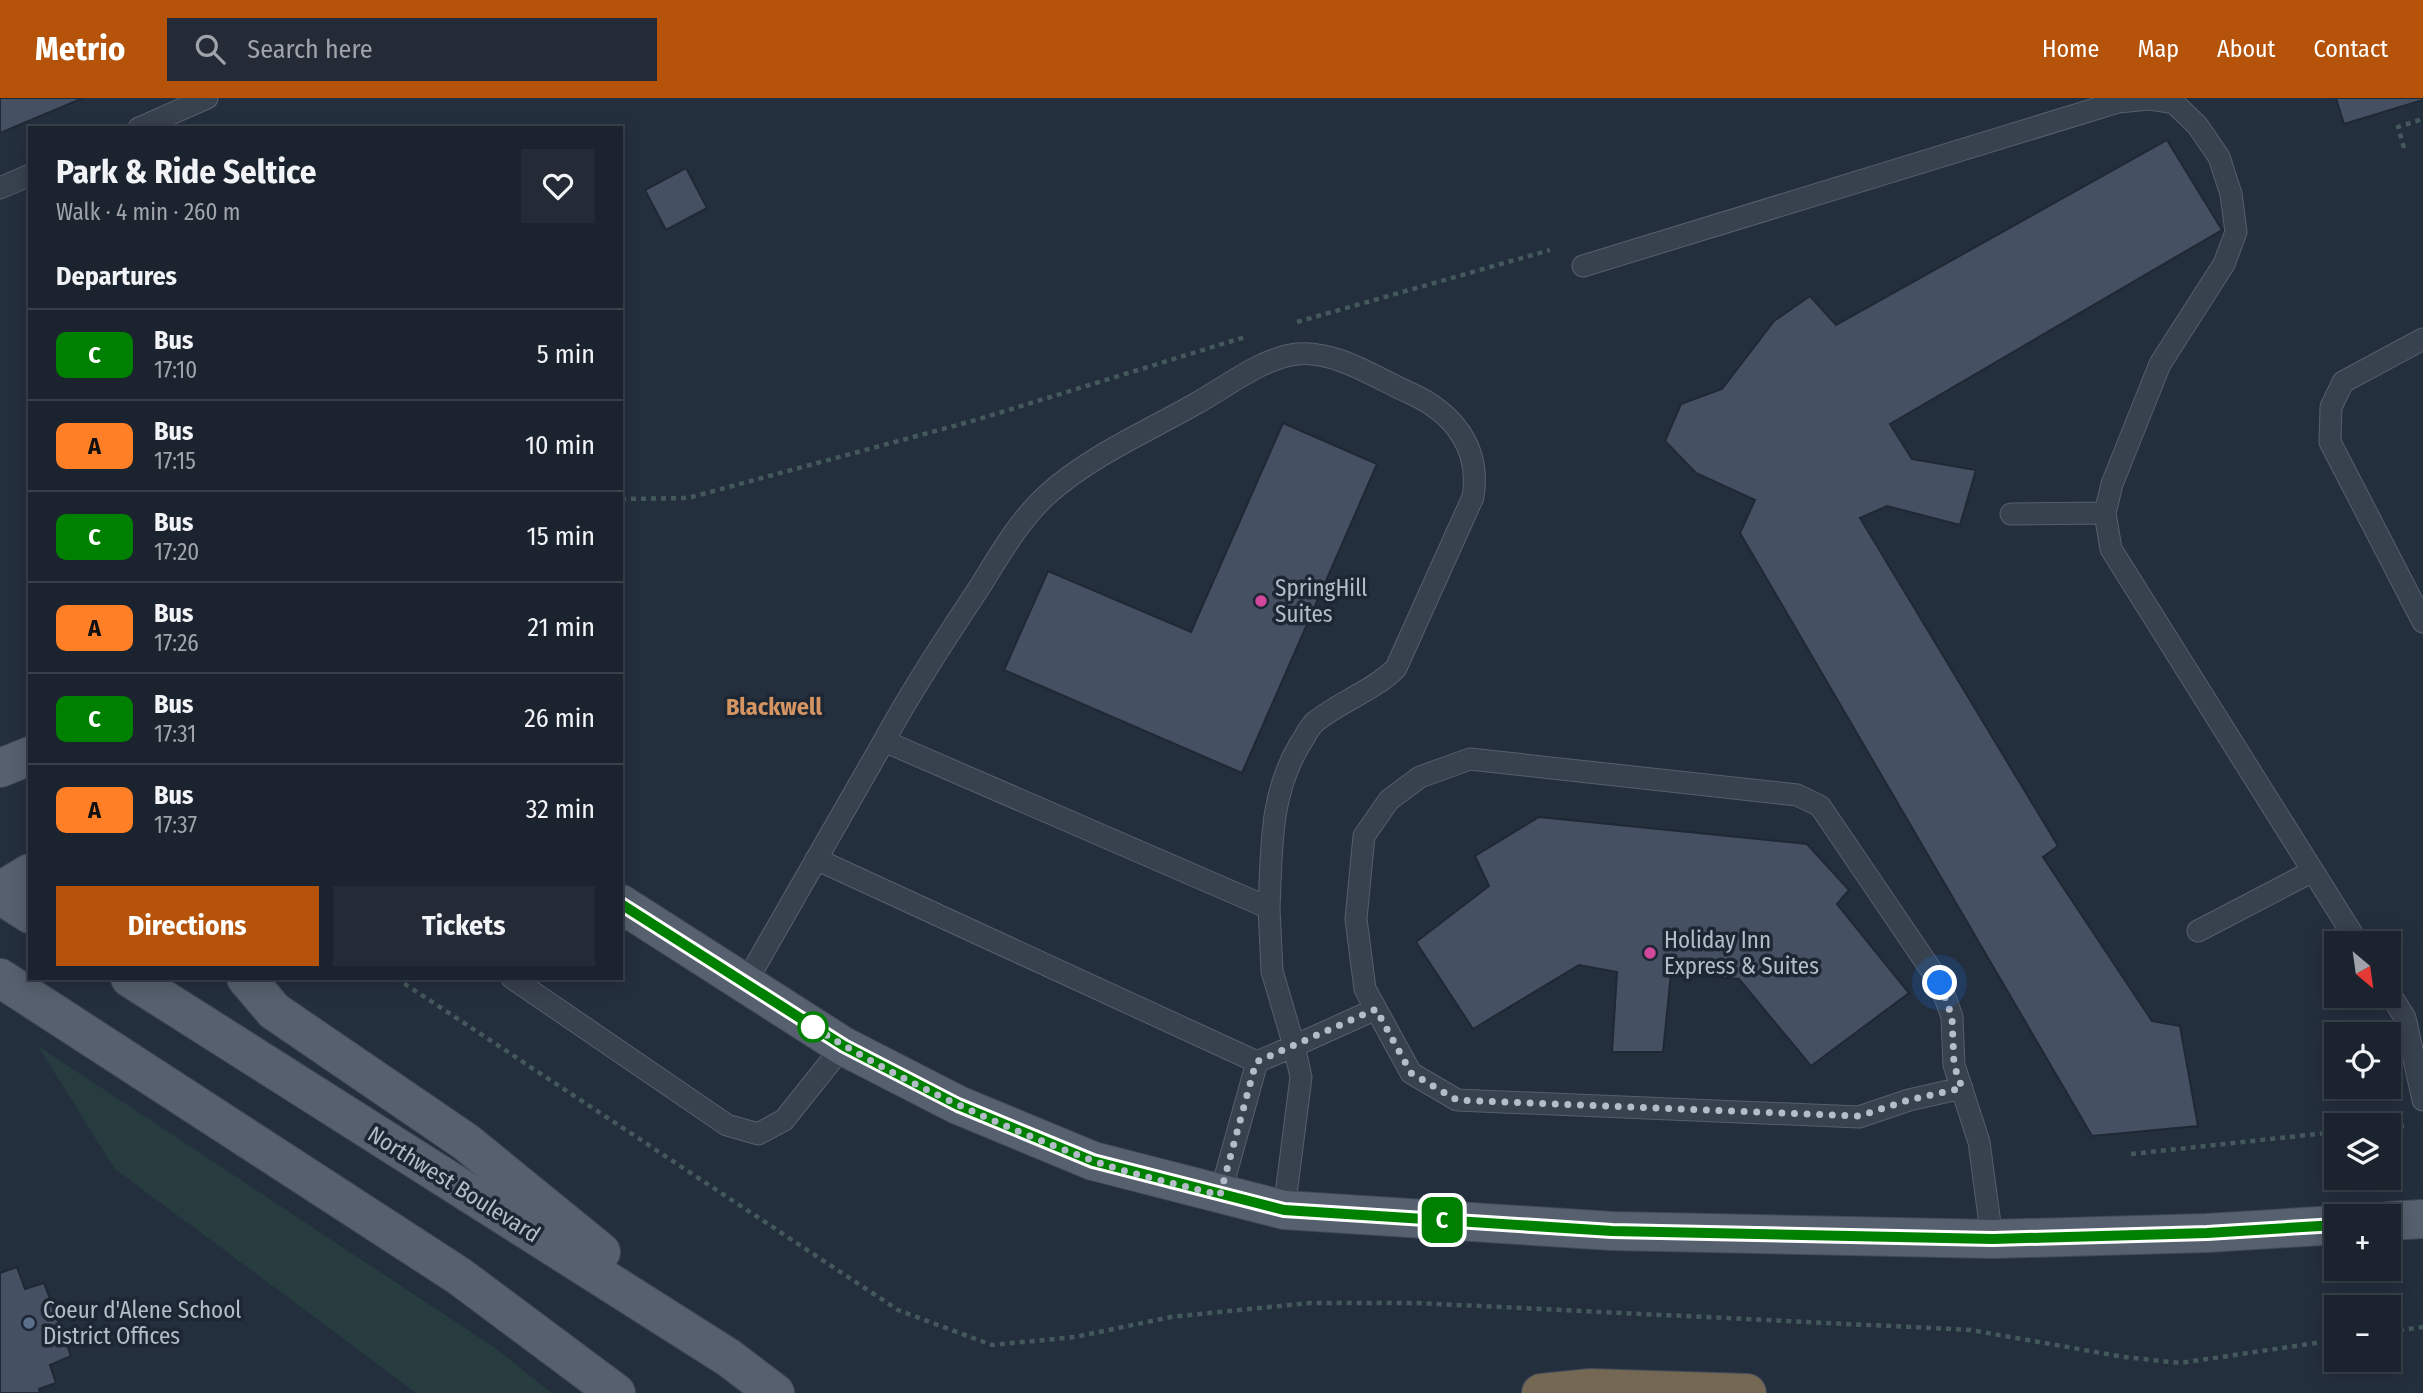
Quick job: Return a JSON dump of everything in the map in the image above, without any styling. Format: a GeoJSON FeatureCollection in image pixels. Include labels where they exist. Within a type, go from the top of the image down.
{"type":"FeatureCollection","features":[{"type":"Feature","properties":{"kind":"highway"},"geometry":{"type":"LineString","coordinates":[[1541,1393],[1591,1388],[1747,1393]]}},
{"type":"Feature","properties":{"kind":"main road"},"geometry":{"type":"LineString","coordinates":[[0,768],[28,757]]}},
{"type":"Feature","properties":{"kind":"main road"},"geometry":{"type":"LineString","coordinates":[[28,874],[0,893],[28,913]]}},
{"type":"Feature","properties":{"kind":"main road"},"geometry":{"type":"LineString","coordinates":[[623,905],[844,1046],[958,1105],[1093,1161],[1284,1210],[1612,1231],[1993,1239],[2207,1233],[2324,1226]]}},
{"type":"Feature","properties":{"kind":"main road"},"geometry":{"type":"LineString","coordinates":[[0,978],[459,1276],[616,1393]]}},
{"type":"Feature","properties":{"kind":"main road","name":"Northwest Boulevard"},"geometry":{"type":"LineString","coordinates":[[134,980],[729,1358],[775,1393]]}},
{"type":"Feature","properties":{"kind":"main road"},"geometry":{"type":"LineString","coordinates":[[248,980],[274,1011],[466,1142],[729,1358]]}},
{"type":"Feature","properties":{"kind":"main road"},"geometry":{"type":"LineString","coordinates":[[2401,1221],[2423,1219]]}},
{"type":"Feature","properties":{"kind":"lane"},"geometry":{"type":"LineString","coordinates":[[144,126],[207,98]]}},
{"type":"Feature","properties":{"kind":"lane"},"geometry":{"type":"LineString","coordinates":[[1583,266],[2118,102],[2149,99],[2174,103],[2197,125],[2219,158],[2231,194],[2236,232],[2224,264],[2160,364],[2112,485],[2105,513],[2110,549],[2350,931]]}},
{"type":"Feature","properties":{"kind":"lane"},"geometry":{"type":"LineString","coordinates":[[0,188],[28,176]]}},
{"type":"Feature","properties":{"kind":"lane"},"geometry":{"type":"LineString","coordinates":[[2423,340],[2343,382],[2331,407],[2330,442],[2423,622]]}},
{"type":"Feature","properties":{"kind":"lane"},"geometry":{"type":"LineString","coordinates":[[745,984],[911,692],[1007,544],[1047,495],[1087,466],[1261,367],[1295,354],[1326,355],[1426,400],[1444,413],[1466,442],[1477,472],[1473,497],[1396,668],[1381,683],[1349,698],[1312,724],[1291,760],[1274,809],[1269,908],[1272,971],[1301,1077],[1284,1210]]}},
{"type":"Feature","properties":{"kind":"lane"},"geometry":{"type":"LineString","coordinates":[[2011,514],[2105,513]]}},
{"type":"Feature","properties":{"kind":"lane"},"geometry":{"type":"LineString","coordinates":[[884,741],[1269,908]]}},
{"type":"Feature","properties":{"kind":"lane"},"geometry":{"type":"LineString","coordinates":[[1962,1088],[1909,1100],[1859,1116],[1457,1100],[1411,1073],[1365,989],[1356,919],[1364,836],[1389,800],[1420,777],[1469,759],[1797,795],[1820,806],[1940,983],[1952,1017],[1954,1065],[1962,1088],[1979,1142],[1993,1239]]}},
{"type":"Feature","properties":{"kind":"lane"},"geometry":{"type":"LineString","coordinates":[[817,859],[1256,1062],[1376,1009]]}},
{"type":"Feature","properties":{"kind":"lane"},"geometry":{"type":"LineString","coordinates":[[2198,931],[2313,871]]}},
{"type":"Feature","properties":{"kind":"lane"},"geometry":{"type":"LineString","coordinates":[[515,980],[727,1125],[758,1134],[784,1120],[844,1046]]}},
{"type":"Feature","properties":{"kind":"lane"},"geometry":{"type":"LineString","coordinates":[[2399,1008],[2405,1018],[2423,1100]]}},
{"type":"Feature","properties":{"kind":"lane"},"geometry":{"type":"LineString","coordinates":[[1220,1195],[1256,1062]]}},
{"type":"Feature","properties":{"kind":"path"},"geometry":{"type":"LineString","coordinates":[[2404,148],[2398,127],[2423,119]]}},
{"type":"Feature","properties":{"kind":"path"},"geometry":{"type":"LineString","coordinates":[[1283,326],[1550,250]]}},
{"type":"Feature","properties":{"kind":"path"},"geometry":{"type":"LineString","coordinates":[[623,499],[688,498],[975,420],[1256,334]]}},
{"type":"Feature","properties":{"kind":"path"},"geometry":{"type":"LineString","coordinates":[[399,980],[898,1310],[992,1345],[1075,1337],[1171,1317],[1310,1303],[1418,1303],[1972,1330],[2124,1357],[2180,1363],[2324,1342]]}},
{"type":"Feature","properties":{"kind":"path"},"geometry":{"type":"LineString","coordinates":[[2131,1154],[2324,1133]]}},
{"type":"Feature","properties":{"kind":"path"},"geometry":{"type":"LineString","coordinates":[[2401,1330],[2423,1327]]}},
{"type":"Feature","properties":{"kind":"green space"},"geometry":{"type":"Polygon","coordinates":[[[38,1046],[495,1348],[552,1393],[416,1393],[114,1168],[38,1046]]]}},
{"type":"Feature","properties":{"kind":"building"},"geometry":{"type":"Polygon","coordinates":[[[0,98],[83,98],[0,133],[0,98]]]}},
{"type":"Feature","properties":{"kind":"building"},"geometry":{"type":"Polygon","coordinates":[[[2336,98],[2423,98],[2423,100],[2344,124],[2336,98]]]}},
{"type":"Feature","properties":{"kind":"building"},"geometry":{"type":"Polygon","coordinates":[[[2167,140],[2222,230],[1890,424],[1912,459],[1976,470],[1960,525],[1887,506],[1860,518],[2058,846],[2043,857],[2152,1021],[2180,1026],[2198,1126],[2092,1136],[1740,533],[1755,500],[1696,473],[1665,441],[1681,404],[1722,389],[1774,321],[1810,296],[1836,325],[2167,140]]]}},
{"type":"Feature","properties":{"kind":"building"},"geometry":{"type":"Polygon","coordinates":[[[686,168],[707,208],[666,230],[645,190],[686,168]]]}},
{"type":"Feature","properties":{"kind":"building","name":"SpringHill Suites"},"geometry":{"type":"Polygon","coordinates":[[[1283,423],[1377,464],[1242,773],[1004,670],[1048,571],[1191,632],[1283,423]]]}},
{"type":"Feature","properties":{"kind":"building","name":"Holiday Inn Express & Suites"},"geometry":{"type":"Polygon","coordinates":[[[1539,817],[1807,844],[1849,890],[1837,904],[1909,993],[1811,1066],[1739,979],[1671,973],[1663,1052],[1612,1052],[1617,972],[1579,965],[1473,1029],[1416,942],[1489,886],[1475,856],[1539,817]]]}},
{"type":"Feature","properties":{"kind":"building","name":"Coeur d'Alene School District Offices"},"geometry":{"type":"Polygon","coordinates":[[[17,1267],[25,1289],[44,1283],[71,1356],[50,1365],[56,1383],[39,1389],[40,1393],[0,1393],[0,1273],[17,1267]]]}},
{"type":"Feature","properties":{"kind":"bus line","name":"C"},"geometry":{"type":"LineString","coordinates":[[623,905],[844,1046],[958,1105],[1093,1161],[1284,1210],[1612,1231],[1993,1239],[2207,1233],[2324,1226]]}},
{"type":"Feature","properties":{"kind":"place","name":"SpringHill Suites"},"geometry":{"type":"Point","coordinates":[1261,601]}},
{"type":"Feature","properties":{"kind":"place","name":"Holiday Inn Express & Suites"},"geometry":{"type":"Point","coordinates":[1650,953]}},
{"type":"Feature","properties":{"kind":"place","name":"Coeur d'Alene School District Offices"},"geometry":{"type":"Point","coordinates":[29,1323]}},
{"type":"Feature","properties":{"kind":"district","name":"Blackwell"},"geometry":{"type":"Point","coordinates":[774,707]}},
{"type":"Feature","properties":{"kind":"route"},"geometry":{"type":"LineString","coordinates":[[813,1027],[804,1021],[844,1046],[958,1105],[1093,1161],[1220,1195],[1256,1062],[1376,1009],[1411,1073],[1457,1100],[1859,1116],[1909,1100],[1962,1088],[1954,1065],[1952,1017],[1940,983]]}}]}
